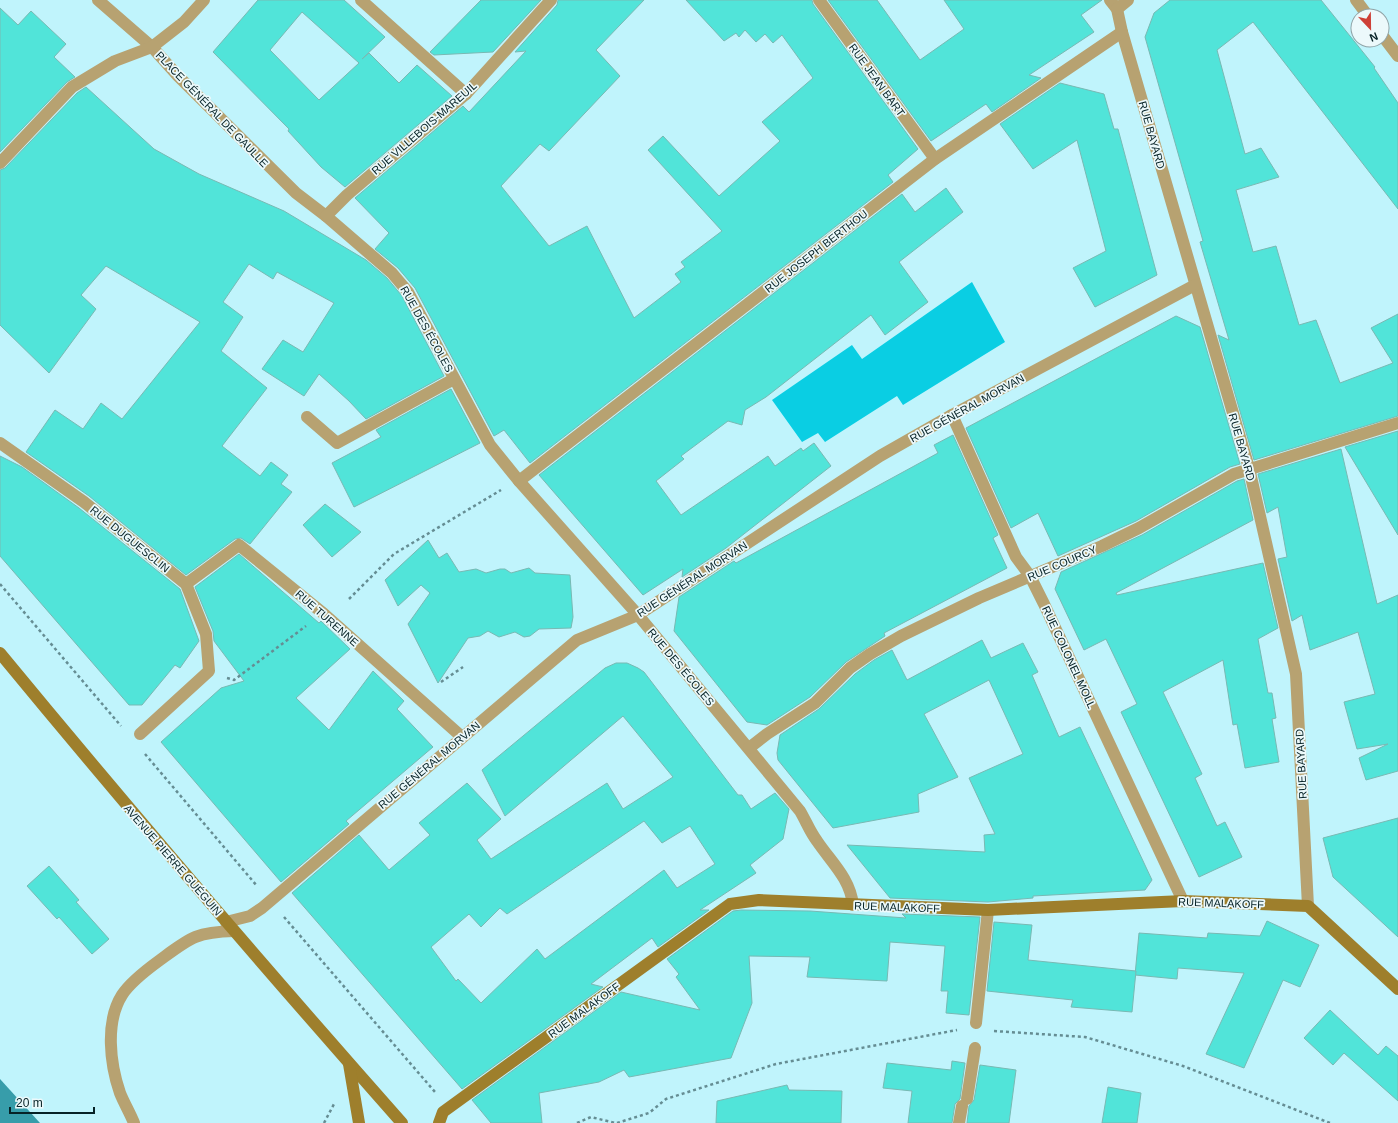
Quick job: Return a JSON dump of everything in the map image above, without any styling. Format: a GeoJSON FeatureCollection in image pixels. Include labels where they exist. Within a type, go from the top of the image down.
{"type":"FeatureCollection","features":[{"type":"Feature","properties":{"kind":"street","name":"PLACE GÉNÉRAL DE GAULLE"},"geometry":{"type":"LineString","coordinates":[[98,0],[152,48],[178,76],[296,193],[326,216]]}},
{"type":"Feature","properties":{"kind":"street"},"geometry":{"type":"LineString","coordinates":[[0,163],[72,87],[114,61],[152,48],[184,22],[204,0]]}},
{"type":"Feature","properties":{"kind":"street"},"geometry":{"type":"LineString","coordinates":[[361,0],[466,94]]}},
{"type":"Feature","properties":{"kind":"street","name":"RUE VILLEBOIS-MAREUIL"},"geometry":{"type":"LineString","coordinates":[[326,216],[347,195],[466,94],[550,0]]}},
{"type":"Feature","properties":{"kind":"street","name":"RUE JEAN BART"},"geometry":{"type":"LineString","coordinates":[[819,0],[935,159]]}},
{"type":"Feature","properties":{"kind":"street"},"geometry":{"type":"LineString","coordinates":[[1114,4],[1128,0]]}},
{"type":"Feature","properties":{"kind":"street","name":"RUE BAYARD"},"geometry":{"type":"LineString","coordinates":[[1114,4],[1249,468],[1296,674],[1308,906]]}},
{"type":"Feature","properties":{"kind":"street","name":"RUE JOSEPH BERTHOU"},"geometry":{"type":"LineString","coordinates":[[519,481],[935,159],[1122,32]]}},
{"type":"Feature","properties":{"kind":"street"},"geometry":{"type":"LineString","coordinates":[[1390,46],[1398,56]]}},
{"type":"Feature","properties":{"kind":"street","name":"RUE DES ÉCOLES"},"geometry":{"type":"LineString","coordinates":[[326,216],[392,273],[408,292],[490,445],[519,481],[638,615],[800,811],[814,837],[846,879],[852,894],[853,905]]}},
{"type":"Feature","properties":{"kind":"street","name":"RUE GÉNÉRAL MORVAN"},"geometry":{"type":"LineString","coordinates":[[134,1123],[120,1092],[113,1066],[111,1040],[114,1011],[123,994],[154,964],[190,938],[230,926],[250,916],[270,901],[577,640],[638,615],[880,456],[952,415],[1195,285]]}},
{"type":"Feature","properties":{"kind":"street","name":"RUE DES ÉCOLES"},"geometry":{"type":"LineString","coordinates":[[307,417],[337,443],[454,379]]}},
{"type":"Feature","properties":{"kind":"street","name":"RUE COLONEL MOLL"},"geometry":{"type":"LineString","coordinates":[[952,415],[1016,557],[1030,576],[1183,901]]}},
{"type":"Feature","properties":{"kind":"street","name":"RUE COURCY"},"geometry":{"type":"LineString","coordinates":[[749,748],[815,703],[850,668],[870,654],[901,636],[1030,576],[1071,561],[1108,543],[1234,474],[1249,468],[1398,423]]}},
{"type":"Feature","properties":{"kind":"street","name":"RUE DUGUESCLIN"},"geometry":{"type":"LineString","coordinates":[[0,443],[84,502],[186,584],[206,634],[209,671]]}},
{"type":"Feature","properties":{"kind":"street","name":"RUE TURENNE"},"geometry":{"type":"LineString","coordinates":[[186,584],[239,545],[324,614],[462,737]]}},
{"type":"Feature","properties":{"kind":"street","name":"AVENUE PIERRE GUÉGUIN"},"geometry":{"type":"LineString","coordinates":[[0,653],[110,786],[349,1064],[402,1123]]}},
{"type":"Feature","properties":{"kind":"street"},"geometry":{"type":"LineString","coordinates":[[140,734],[209,671]]}},
{"type":"Feature","properties":{"kind":"street","name":"RUE MALAKOFF"},"geometry":{"type":"LineString","coordinates":[[439,1123],[443,1112],[730,904],[739,901],[759,900],[988,910],[1183,901],[1308,906]]}},
{"type":"Feature","properties":{"kind":"street"},"geometry":{"type":"LineString","coordinates":[[1308,906],[1398,989]]}},
{"type":"Feature","properties":{"kind":"street"},"geometry":{"type":"LineString","coordinates":[[976,1023],[988,910]]}},
{"type":"Feature","properties":{"kind":"street"},"geometry":{"type":"LineString","coordinates":[[959,1123],[965,1102],[975,1048]]}},
{"type":"Feature","properties":{"kind":"street"},"geometry":{"type":"LineString","coordinates":[[349,1064],[359,1123]]}},
{"type":"Feature","properties":{"kind":"path"},"geometry":{"type":"LineString","coordinates":[[349,599],[394,554],[485,498],[519,481]]}},
{"type":"Feature","properties":{"kind":"path"},"geometry":{"type":"LineString","coordinates":[[0,584],[125,731]]}},
{"type":"Feature","properties":{"kind":"path"},"geometry":{"type":"LineString","coordinates":[[209,671],[234,680],[324,614]]}},
{"type":"Feature","properties":{"kind":"path"},"geometry":{"type":"LineString","coordinates":[[441,682],[463,667]]}},
{"type":"Feature","properties":{"kind":"path"},"geometry":{"type":"LineString","coordinates":[[140,749],[435,1092]]}},
{"type":"Feature","properties":{"kind":"path"},"geometry":{"type":"LineString","coordinates":[[577,1123],[591,1117],[615,1123]]}},
{"type":"Feature","properties":{"kind":"shaded area"},"geometry":{"type":"Polygon","coordinates":[[[972,282],[1005,342],[903,405],[897,396],[825,442],[818,433],[802,442],[772,400],[852,345],[862,359],[972,282]]]}},
{"type":"Feature","properties":{"kind":"shaded area"},"geometry":{"type":"Polygon","coordinates":[[[0,1079],[40,1123],[0,1123],[0,1079]]]}},
{"type":"Feature","properties":{"kind":"building"},"geometry":{"type":"Polygon","coordinates":[[[258,0],[344,0],[385,37],[362,59],[369,53],[399,83],[417,65],[452,96],[345,187],[321,167],[288,131],[289,129],[213,52],[258,0]],[[302,12],[270,50],[319,100],[359,63],[302,12]]]}},
{"type":"Feature","properties":{"kind":"building"},"geometry":{"type":"Polygon","coordinates":[[[481,0],[541,0],[493,52],[434,55],[430,52],[481,0]]]}},
{"type":"Feature","properties":{"kind":"building"},"geometry":{"type":"Polygon","coordinates":[[[558,0],[644,0],[596,50],[620,76],[549,151],[540,144],[501,186],[549,246],[587,226],[634,318],[681,282],[675,274],[685,267],[681,262],[722,231],[648,150],[663,136],[719,196],[780,141],[762,122],[813,78],[782,35],[773,43],[765,34],[756,42],[745,30],[739,37],[736,33],[724,41],[686,0],[812,0],[813,4],[918,149],[888,175],[893,182],[530,463],[504,430],[494,436],[415,288],[398,268],[375,249],[389,233],[355,198],[463,106],[469,112],[526,51],[515,52],[557,5],[558,0]]]}},
{"type":"Feature","properties":{"kind":"building"},"geometry":{"type":"Polygon","coordinates":[[[828,0],[877,0],[920,60],[964,29],[944,0],[1102,0],[1081,15],[1094,32],[1029,75],[1041,78],[992,112],[986,104],[931,141],[828,0]]]}},
{"type":"Feature","properties":{"kind":"building"},"geometry":{"type":"Polygon","coordinates":[[[1170,0],[1321,0],[1350,36],[1350,48],[1360,48],[1375,67],[1374,68],[1398,103],[1398,209],[1253,22],[1217,50],[1245,154],[1261,148],[1279,177],[1236,190],[1253,252],[1276,246],[1299,325],[1316,320],[1340,383],[1393,363],[1371,328],[1398,314],[1398,416],[1254,460],[1218,335],[1229,340],[1200,242],[1203,241],[1145,37],[1154,13],[1170,0]]]}},
{"type":"Feature","properties":{"kind":"building"},"geometry":{"type":"Polygon","coordinates":[[[0,8],[18,25],[31,11],[66,44],[54,57],[75,77],[67,82],[0,152],[0,8]]]}},
{"type":"Feature","properties":{"kind":"building"},"geometry":{"type":"Polygon","coordinates":[[[1060,83],[1104,94],[1114,129],[1118,129],[1157,275],[1095,307],[1073,268],[1106,251],[1077,140],[1033,169],[1000,124],[1060,83]]]}},
{"type":"Feature","properties":{"kind":"building"},"geometry":{"type":"Polygon","coordinates":[[[86,87],[154,149],[199,174],[284,211],[366,260],[387,278],[402,296],[444,376],[366,419],[349,401],[319,374],[304,396],[262,369],[283,340],[303,352],[334,303],[277,272],[273,279],[249,264],[223,302],[243,317],[221,351],[267,388],[222,446],[260,476],[271,462],[288,475],[281,484],[292,492],[250,544],[241,538],[235,539],[186,575],[89,496],[26,452],[55,410],[83,429],[101,403],[122,419],[200,322],[106,266],[81,295],[96,309],[49,373],[0,325],[0,170],[5,168],[77,93],[86,87]]]}},
{"type":"Feature","properties":{"kind":"building"},"geometry":{"type":"Polygon","coordinates":[[[946,188],[963,212],[899,262],[928,302],[885,335],[871,315],[766,397],[745,410],[742,425],[728,421],[681,456],[684,459],[656,481],[681,515],[768,456],[775,466],[801,448],[803,451],[814,443],[831,466],[726,548],[682,577],[683,569],[643,595],[539,475],[902,194],[915,212],[946,188]]]}},
{"type":"Feature","properties":{"kind":"building"},"geometry":{"type":"Polygon","coordinates":[[[1176,316],[1200,327],[1240,464],[1230,467],[1136,521],[1058,556],[1038,513],[1011,528],[966,428],[1176,316]]]}},
{"type":"Feature","properties":{"kind":"building"},"geometry":{"type":"Polygon","coordinates":[[[451,389],[480,443],[354,507],[332,463],[381,437],[376,430],[451,389]]]}},
{"type":"Feature","properties":{"kind":"building"},"geometry":{"type":"Polygon","coordinates":[[[1398,431],[1398,535],[1345,447],[1398,431]]]}},
{"type":"Feature","properties":{"kind":"building"},"geometry":{"type":"Polygon","coordinates":[[[953,435],[998,535],[993,538],[1007,568],[884,633],[885,636],[846,662],[810,697],[767,725],[747,722],[674,631],[679,597],[734,561],[736,563],[938,453],[934,445],[953,435]]]}},
{"type":"Feature","properties":{"kind":"building"},"geometry":{"type":"Polygon","coordinates":[[[1341,449],[1377,604],[1398,595],[1398,771],[1366,780],[1359,758],[1388,744],[1357,749],[1344,702],[1375,694],[1358,632],[1310,650],[1302,615],[1292,621],[1278,559],[1287,557],[1278,507],[1267,513],[1258,474],[1341,449]]]}},
{"type":"Feature","properties":{"kind":"building"},"geometry":{"type":"Polygon","coordinates":[[[0,456],[22,467],[79,508],[180,589],[199,641],[180,668],[175,665],[142,705],[129,705],[0,556],[0,456]]]}},
{"type":"Feature","properties":{"kind":"building"},"geometry":{"type":"Polygon","coordinates":[[[1244,479],[1253,520],[1116,593],[1117,595],[1263,563],[1278,628],[1258,639],[1268,693],[1272,693],[1276,718],[1272,719],[1279,762],[1245,768],[1237,724],[1233,725],[1223,660],[1163,692],[1202,774],[1195,778],[1217,826],[1225,822],[1242,857],[1199,877],[1121,712],[1137,704],[1106,639],[1084,650],[1055,589],[1061,572],[1142,535],[1237,481],[1244,479]]]}},
{"type":"Feature","properties":{"kind":"building"},"geometry":{"type":"Polygon","coordinates":[[[325,504],[361,532],[332,557],[303,525],[325,504]]]}},
{"type":"Feature","properties":{"kind":"building"},"geometry":{"type":"Polygon","coordinates":[[[428,540],[439,558],[447,553],[459,572],[476,569],[486,573],[505,569],[511,573],[529,568],[535,573],[570,575],[573,617],[571,628],[539,629],[530,636],[524,637],[515,632],[499,637],[488,631],[480,636],[468,638],[438,683],[408,624],[430,593],[421,585],[398,606],[385,580],[428,540]]]}},
{"type":"Feature","properties":{"kind":"building"},"geometry":{"type":"Polygon","coordinates":[[[239,554],[319,623],[321,621],[350,649],[296,698],[329,730],[373,671],[404,701],[397,709],[433,747],[346,821],[349,824],[281,882],[161,742],[221,688],[244,681],[214,641],[213,631],[195,587],[239,554]]]}},
{"type":"Feature","properties":{"kind":"building"},"geometry":{"type":"Polygon","coordinates":[[[982,640],[991,658],[1023,643],[1038,672],[1032,675],[1059,737],[1080,727],[1152,880],[1145,890],[1033,896],[1033,898],[988,902],[890,898],[847,845],[985,852],[984,835],[995,834],[969,778],[1023,754],[989,680],[924,714],[958,777],[918,794],[919,812],[833,828],[778,760],[777,753],[780,735],[819,709],[855,674],[874,660],[892,650],[907,680],[982,640]]]}},
{"type":"Feature","properties":{"kind":"building"},"geometry":{"type":"Polygon","coordinates":[[[616,663],[627,663],[644,672],[738,795],[742,795],[751,809],[775,793],[789,809],[783,839],[750,865],[756,873],[700,910],[709,910],[658,947],[652,938],[591,984],[603,987],[462,1089],[292,893],[359,835],[389,870],[430,835],[419,823],[467,783],[501,819],[477,840],[491,859],[607,783],[623,809],[673,777],[623,716],[505,816],[482,770],[605,668],[616,663]],[[644,821],[507,914],[500,908],[481,927],[469,914],[431,947],[456,981],[458,979],[481,1003],[537,949],[545,959],[664,870],[677,888],[715,864],[690,826],[662,843],[644,821]]]}},
{"type":"Feature","properties":{"kind":"building"},"geometry":{"type":"Polygon","coordinates":[[[1398,818],[1398,937],[1333,877],[1323,838],[1398,818]]]}},
{"type":"Feature","properties":{"kind":"building"},"geometry":{"type":"Polygon","coordinates":[[[49,866],[79,900],[76,902],[109,939],[92,954],[59,917],[57,919],[27,886],[49,866]]]}},
{"type":"Feature","properties":{"kind":"building"},"geometry":{"type":"Polygon","coordinates":[[[733,911],[810,911],[906,918],[902,914],[980,917],[969,1015],[946,1013],[948,991],[941,991],[945,946],[890,942],[887,981],[807,977],[810,957],[749,956],[752,1003],[731,1058],[629,1077],[624,1070],[599,1082],[539,1093],[542,1123],[491,1123],[472,1100],[621,992],[700,1010],[676,977],[679,974],[667,959],[733,911]]]}},
{"type":"Feature","properties":{"kind":"building"},"geometry":{"type":"Polygon","coordinates":[[[1267,921],[1319,945],[1300,987],[1283,980],[1244,1068],[1206,1054],[1244,973],[1178,968],[1177,979],[1135,975],[1139,933],[1207,938],[1208,933],[1260,936],[1267,921]]]}},
{"type":"Feature","properties":{"kind":"building"},"geometry":{"type":"Polygon","coordinates":[[[994,922],[1032,925],[1028,960],[1136,971],[1132,1012],[1071,1007],[1073,1000],[987,991],[994,922]]]}},
{"type":"Feature","properties":{"kind":"building"},"geometry":{"type":"Polygon","coordinates":[[[1330,1010],[1378,1055],[1386,1046],[1398,1056],[1398,1101],[1344,1053],[1333,1065],[1304,1038],[1330,1010]]]}},
{"type":"Feature","properties":{"kind":"building"},"geometry":{"type":"Polygon","coordinates":[[[952,1061],[965,1063],[960,1099],[955,1104],[952,1123],[908,1123],[912,1091],[883,1088],[887,1063],[951,1070],[952,1061]]]}},
{"type":"Feature","properties":{"kind":"building"},"geometry":{"type":"Polygon","coordinates":[[[980,1065],[1016,1070],[1009,1123],[967,1123],[969,1106],[974,1100],[980,1065]]]}},
{"type":"Feature","properties":{"kind":"building"},"geometry":{"type":"Polygon","coordinates":[[[787,1085],[789,1090],[842,1091],[841,1123],[716,1123],[717,1101],[787,1085]]]}},
{"type":"Feature","properties":{"kind":"building"},"geometry":{"type":"Polygon","coordinates":[[[1108,1087],[1141,1093],[1137,1123],[1102,1123],[1108,1087]]]}}]}
